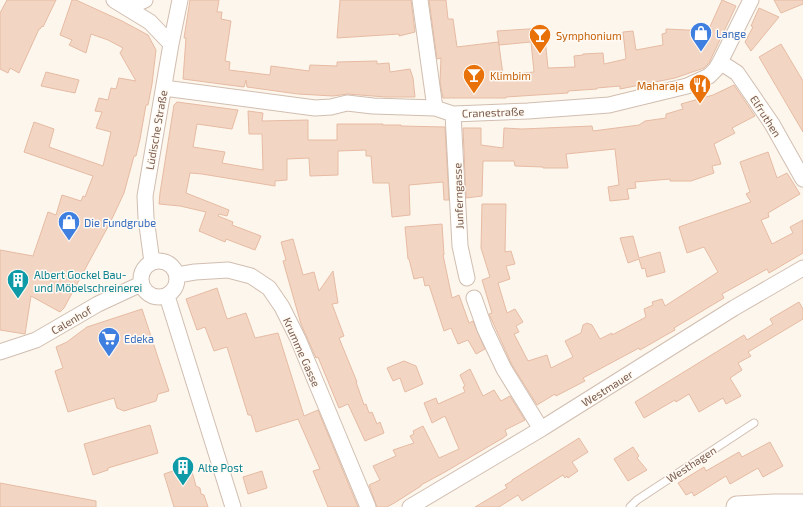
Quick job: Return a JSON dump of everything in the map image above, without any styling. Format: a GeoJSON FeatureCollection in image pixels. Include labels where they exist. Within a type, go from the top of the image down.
{"type":"FeatureCollection","features":[{"type":"Feature","properties":{"kind":"main road"},"geometry":{"type":"LineString","coordinates":[[737,507],[803,505]]}},
{"type":"Feature","properties":{"kind":"street"},"geometry":{"type":"LineString","coordinates":[[120,3],[145,0]]}},
{"type":"Feature","properties":{"kind":"street","name":"Lüdische Straße"},"geometry":{"type":"LineString","coordinates":[[152,262],[146,218],[145,196],[164,88],[170,44],[180,0]]}},
{"type":"Feature","properties":{"kind":"street"},"geometry":{"type":"LineString","coordinates":[[420,0],[435,108]]}},
{"type":"Feature","properties":{"kind":"street","name":"Cranestraße"},"geometry":{"type":"LineString","coordinates":[[164,88],[315,108],[331,107],[347,103],[373,106],[435,108],[453,114],[528,111],[609,105],[687,86],[709,76],[720,62],[751,0]]}},
{"type":"Feature","properties":{"kind":"street"},"geometry":{"type":"LineString","coordinates":[[120,3],[150,22],[170,44]]}},
{"type":"Feature","properties":{"kind":"street","name":"Elfruthen"},"geometry":{"type":"LineString","coordinates":[[720,62],[737,73],[772,124],[803,178]]}},
{"type":"Feature","properties":{"kind":"street","name":"Junferngasse"},"geometry":{"type":"LineString","coordinates":[[453,114],[460,246],[467,278]]}},
{"type":"Feature","properties":{"kind":"street"},"geometry":{"type":"LineString","coordinates":[[162,261],[172,266],[177,275],[177,283],[173,291],[167,296],[156,298],[147,293],[141,284],[140,278],[142,271],[146,266],[152,262],[162,261]]}},
{"type":"Feature","properties":{"kind":"street","name":"Westmauer"},"geometry":{"type":"LineString","coordinates":[[410,507],[541,429],[734,308],[803,268]]}},
{"type":"Feature","properties":{"kind":"street","name":"Krumme Gasse"},"geometry":{"type":"LineString","coordinates":[[177,275],[195,272],[228,270],[251,276],[269,288],[282,307],[298,339],[368,507]]}},
{"type":"Feature","properties":{"kind":"street","name":"Calenhof"},"geometry":{"type":"LineString","coordinates":[[0,352],[36,340],[98,304],[141,284]]}},
{"type":"Feature","properties":{"kind":"street"},"geometry":{"type":"LineString","coordinates":[[167,296],[233,507]]}},
{"type":"Feature","properties":{"kind":"street"},"geometry":{"type":"LineString","coordinates":[[474,298],[485,330],[504,369],[541,429]]}},
{"type":"Feature","properties":{"kind":"lane","name":"Westhagen"},"geometry":{"type":"LineString","coordinates":[[630,507],[637,500],[754,423]]}},
{"type":"Feature","properties":{"kind":"building"},"geometry":{"type":"Polygon","coordinates":[[[7,0],[56,0],[43,27],[42,26],[39,29],[19,73],[10,68],[8,73],[0,69],[0,13],[7,0]]]}},
{"type":"Feature","properties":{"kind":"building"},"geometry":{"type":"Polygon","coordinates":[[[72,0],[76,0],[122,21],[148,35],[156,50],[148,105],[146,105],[136,156],[134,156],[124,193],[110,223],[64,308],[60,312],[31,296],[25,334],[0,330],[0,250],[33,256],[48,212],[56,215],[62,195],[81,201],[83,196],[85,197],[93,176],[24,152],[34,122],[54,129],[49,147],[103,166],[111,132],[96,128],[102,112],[95,111],[99,98],[108,100],[111,88],[116,89],[119,78],[136,81],[120,53],[123,48],[108,40],[91,34],[86,53],[69,45],[72,40],[60,35],[72,0]]]}},
{"type":"Feature","properties":{"kind":"building"},"geometry":{"type":"Polygon","coordinates":[[[190,0],[219,0],[217,12],[222,12],[221,19],[231,21],[225,61],[230,62],[229,70],[270,75],[271,66],[309,71],[310,65],[337,66],[337,62],[377,61],[377,64],[389,63],[390,72],[410,69],[413,78],[415,97],[385,97],[348,94],[333,96],[298,94],[247,87],[246,80],[244,87],[183,79],[186,38],[184,38],[190,0]]]}},
{"type":"Feature","properties":{"kind":"building"},"geometry":{"type":"Polygon","coordinates":[[[340,0],[411,0],[415,32],[399,36],[399,34],[337,38],[340,0]]]}},
{"type":"Feature","properties":{"kind":"building"},"geometry":{"type":"Polygon","coordinates":[[[429,0],[446,0],[448,19],[453,19],[457,47],[498,42],[499,45],[497,31],[544,28],[548,68],[575,67],[574,56],[583,54],[603,53],[604,64],[626,59],[623,32],[633,31],[636,50],[663,45],[662,34],[666,33],[666,29],[708,31],[722,0],[736,6],[709,63],[704,68],[675,78],[620,89],[620,86],[568,91],[568,93],[506,98],[443,98],[440,82],[441,58],[437,59],[429,0]],[[531,42],[499,45],[503,75],[534,72],[531,42]]]}},
{"type":"Feature","properties":{"kind":"building"},"geometry":{"type":"Polygon","coordinates":[[[774,0],[803,0],[803,4],[781,13],[774,0]]]}},
{"type":"Feature","properties":{"kind":"building"},"geometry":{"type":"Polygon","coordinates":[[[759,8],[779,17],[751,51],[745,42],[753,27],[751,26],[759,8]]]}},
{"type":"Feature","properties":{"kind":"building"},"geometry":{"type":"Polygon","coordinates":[[[781,44],[803,81],[803,132],[759,57],[781,44]]]}},
{"type":"Feature","properties":{"kind":"building"},"geometry":{"type":"Polygon","coordinates":[[[46,72],[79,80],[75,93],[41,86],[46,72]]]}},
{"type":"Feature","properties":{"kind":"building"},"geometry":{"type":"Polygon","coordinates":[[[734,85],[755,116],[732,128],[735,133],[714,144],[721,164],[712,166],[714,173],[691,181],[670,181],[670,179],[635,182],[636,188],[627,189],[629,199],[610,201],[608,187],[619,185],[615,149],[566,154],[568,168],[515,166],[514,161],[483,161],[482,196],[466,198],[463,128],[481,128],[481,145],[503,148],[504,128],[522,129],[592,126],[593,131],[639,125],[645,121],[666,118],[666,114],[683,109],[681,104],[713,95],[734,85]]]}},
{"type":"Feature","properties":{"kind":"building"},"geometry":{"type":"Polygon","coordinates":[[[177,102],[238,110],[232,129],[197,124],[193,147],[225,152],[222,163],[263,170],[262,134],[249,134],[248,111],[263,113],[262,121],[308,120],[308,140],[337,140],[337,124],[383,124],[445,127],[449,200],[444,200],[443,182],[409,185],[410,215],[392,217],[389,183],[373,183],[371,156],[366,156],[366,150],[338,151],[338,175],[310,176],[309,158],[287,159],[287,180],[275,181],[275,186],[190,173],[186,193],[229,210],[227,216],[219,214],[218,216],[233,222],[232,225],[261,236],[255,250],[226,239],[225,242],[199,231],[206,212],[180,206],[159,204],[174,105],[177,102]]]}},
{"type":"Feature","properties":{"kind":"building"},"geometry":{"type":"Polygon","coordinates":[[[768,152],[777,178],[787,173],[800,194],[768,213],[769,217],[761,220],[772,244],[793,233],[790,227],[803,220],[803,253],[769,273],[767,269],[722,294],[724,298],[674,328],[675,330],[640,350],[639,348],[583,378],[585,381],[556,396],[555,394],[537,405],[512,365],[489,314],[492,313],[482,280],[490,277],[481,248],[482,204],[506,204],[505,252],[511,251],[515,264],[506,266],[510,279],[498,283],[507,313],[515,309],[523,322],[516,326],[519,332],[514,334],[528,361],[547,355],[551,368],[573,357],[565,341],[581,333],[583,325],[587,323],[592,325],[600,339],[612,333],[612,335],[646,317],[644,309],[653,305],[652,302],[662,299],[665,306],[718,272],[704,247],[687,253],[679,227],[751,202],[746,194],[750,192],[740,162],[768,152]]]}},
{"type":"Feature","properties":{"kind":"building"},"geometry":{"type":"Polygon","coordinates":[[[442,224],[443,255],[452,298],[459,295],[469,323],[473,321],[485,349],[476,354],[468,340],[458,344],[451,328],[444,331],[429,285],[425,286],[423,277],[414,279],[408,259],[405,227],[442,224]]]}},
{"type":"Feature","properties":{"kind":"building"},"geometry":{"type":"Polygon","coordinates":[[[633,236],[639,258],[660,252],[665,272],[647,277],[645,268],[642,269],[639,259],[628,263],[620,238],[633,236]]]}},
{"type":"Feature","properties":{"kind":"building"},"geometry":{"type":"Polygon","coordinates":[[[293,239],[303,275],[314,272],[319,291],[333,271],[338,303],[332,304],[344,336],[339,338],[357,382],[364,405],[366,404],[369,413],[372,412],[377,424],[380,422],[384,433],[365,441],[348,404],[339,408],[318,357],[316,358],[301,324],[283,261],[286,260],[281,242],[293,239]]]}},
{"type":"Feature","properties":{"kind":"building"},"geometry":{"type":"Polygon","coordinates":[[[217,288],[227,319],[246,313],[255,338],[278,333],[304,416],[318,410],[358,507],[328,507],[313,471],[320,469],[298,419],[256,432],[251,415],[248,415],[227,347],[214,351],[205,327],[197,330],[186,299],[217,288]]]}},
{"type":"Feature","properties":{"kind":"building"},"geometry":{"type":"Polygon","coordinates":[[[799,302],[803,309],[803,319],[748,352],[751,356],[738,363],[742,370],[730,378],[741,396],[726,404],[723,398],[699,412],[689,394],[676,402],[675,400],[644,418],[635,402],[744,335],[747,340],[773,324],[770,319],[799,302]]]}},
{"type":"Feature","properties":{"kind":"building","name":"Edeka"},"geometry":{"type":"Polygon","coordinates":[[[142,309],[169,391],[158,394],[156,401],[124,411],[117,408],[114,398],[68,412],[55,371],[63,368],[56,347],[67,342],[87,327],[142,309]]]}},
{"type":"Feature","properties":{"kind":"building"},"geometry":{"type":"Polygon","coordinates":[[[404,361],[416,366],[423,384],[405,392],[400,378],[393,381],[387,368],[404,361]]]}},
{"type":"Feature","properties":{"kind":"building"},"geometry":{"type":"Polygon","coordinates":[[[470,369],[483,396],[494,390],[501,401],[510,396],[525,420],[505,430],[507,435],[503,438],[421,485],[396,502],[387,507],[377,507],[369,485],[380,480],[373,466],[396,456],[393,450],[414,443],[410,436],[414,434],[413,431],[423,426],[439,458],[459,449],[445,416],[432,423],[424,403],[436,398],[438,404],[465,392],[463,387],[465,386],[460,375],[470,369]]]}},
{"type":"Feature","properties":{"kind":"building"},"geometry":{"type":"Polygon","coordinates":[[[150,425],[158,453],[108,468],[108,470],[93,475],[84,444],[150,425]]]}},
{"type":"Feature","properties":{"kind":"building"},"geometry":{"type":"Polygon","coordinates":[[[579,438],[588,452],[572,462],[578,471],[568,478],[567,476],[565,478],[563,475],[522,501],[518,495],[499,507],[475,507],[507,488],[505,485],[512,480],[579,438]]]}},
{"type":"Feature","properties":{"kind":"building"},"geometry":{"type":"Polygon","coordinates":[[[770,442],[783,466],[763,477],[758,468],[730,484],[726,476],[694,496],[692,492],[686,495],[678,483],[704,467],[706,471],[739,452],[742,457],[770,442]]]}},
{"type":"Feature","properties":{"kind":"building"},"geometry":{"type":"Polygon","coordinates":[[[633,447],[639,456],[637,458],[647,470],[628,481],[614,459],[633,447]]]}},
{"type":"Feature","properties":{"kind":"building","name":"Alte Post"},"geometry":{"type":"Polygon","coordinates":[[[191,468],[196,486],[200,488],[201,494],[204,495],[208,507],[174,507],[164,474],[179,469],[180,471],[191,468]]]}},
{"type":"Feature","properties":{"kind":"building"},"geometry":{"type":"Polygon","coordinates":[[[262,471],[267,488],[248,494],[243,477],[262,471]]]}},
{"type":"Feature","properties":{"kind":"building"},"geometry":{"type":"Polygon","coordinates":[[[0,483],[96,501],[96,507],[0,507],[0,483]]]}},
{"type":"Feature","properties":{"kind":"place","name":"Lange"},"geometry":{"type":"Point","coordinates":[701,52]}},
{"type":"Feature","properties":{"kind":"place","name":"Symphonium"},"geometry":{"type":"Point","coordinates":[540,54]}},
{"type":"Feature","properties":{"kind":"place","name":"Klimbim"},"geometry":{"type":"Point","coordinates":[474,94]}},
{"type":"Feature","properties":{"kind":"place","name":"Maharaja"},"geometry":{"type":"Point","coordinates":[700,104]}},
{"type":"Feature","properties":{"kind":"place","name":"Die Fundgrube"},"geometry":{"type":"Point","coordinates":[69,242]}},
{"type":"Feature","properties":{"kind":"place","name":"Albert Gockel Bau- und Möbelschreinerei"},"geometry":{"type":"Point","coordinates":[18,300]}},
{"type":"Feature","properties":{"kind":"place","name":"Edeka"},"geometry":{"type":"Point","coordinates":[109,358]}},
{"type":"Feature","properties":{"kind":"place","name":"Alte Post"},"geometry":{"type":"Point","coordinates":[183,486]}}]}
